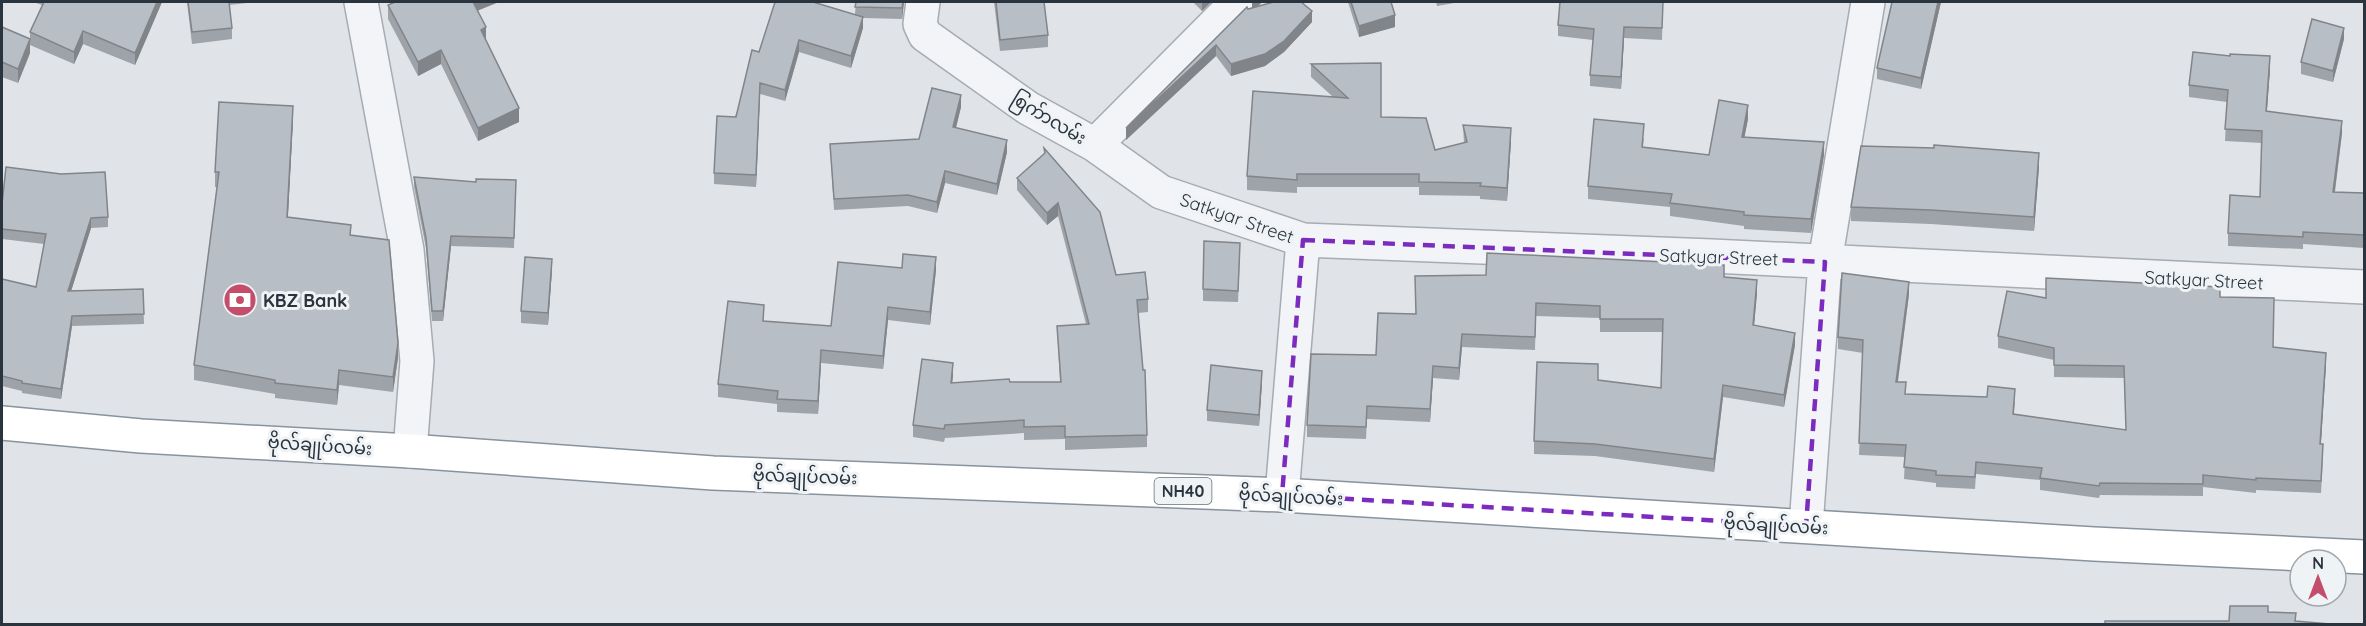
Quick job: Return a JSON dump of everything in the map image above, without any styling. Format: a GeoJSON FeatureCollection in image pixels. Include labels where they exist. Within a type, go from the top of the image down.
{"type":"FeatureCollection","features":[{"type":"Feature","properties":{"kind":"highway","name":"ဗိုလ်ချုပ်လမ်း"},"geometry":{"type":"LineString","coordinates":[[2,423],[141,436],[410,451],[713,473],[1282,495],[2364,557]]}},
{"type":"Feature","properties":{"kind":"street"},"geometry":{"type":"LineString","coordinates":[[362,2],[407,250],[417,361],[410,451]]}},
{"type":"Feature","properties":{"kind":"street","name":"စြက်ာလမ်း"},"geometry":{"type":"LineString","coordinates":[[923,2],[920,24],[925,35],[1028,108],[1095,145],[1237,2]]}},
{"type":"Feature","properties":{"kind":"street"},"geometry":{"type":"LineString","coordinates":[[1806,526],[1825,262],[1868,2]]}},
{"type":"Feature","properties":{"kind":"street","name":"Satkyar Street"},"geometry":{"type":"LineString","coordinates":[[1095,145],[1161,192],[1303,240],[2364,287]]}},
{"type":"Feature","properties":{"kind":"street"},"geometry":{"type":"LineString","coordinates":[[1282,495],[1303,240]]}},
{"type":"Feature","properties":{"kind":"highlighted area"},"geometry":{"type":"Polygon","coordinates":[[[1303,240],[1825,262],[1806,526],[1282,495],[1303,240]]]}},
{"type":"Feature","properties":{"kind":"building"},"geometry":{"type":"Polygon","coordinates":[[[44,2],[157,2],[135,53],[83,31],[74,52],[30,32],[44,2]]]}},
{"type":"Feature","properties":{"kind":"building"},"geometry":{"type":"Polygon","coordinates":[[[188,2],[229,2],[232,28],[192,32],[188,2]]]}},
{"type":"Feature","properties":{"kind":"building"},"geometry":{"type":"Polygon","coordinates":[[[395,2],[473,2],[486,27],[481,30],[519,108],[478,128],[441,50],[418,62],[388,5],[395,2]]]}},
{"type":"Feature","properties":{"kind":"building"},"geometry":{"type":"Polygon","coordinates":[[[775,2],[813,2],[863,17],[851,56],[799,40],[785,90],[760,83],[756,175],[714,173],[717,116],[736,117],[752,50],[759,52],[775,2]]]}},
{"type":"Feature","properties":{"kind":"building"},"geometry":{"type":"Polygon","coordinates":[[[856,2],[903,2],[902,8],[855,7],[856,2]]]}},
{"type":"Feature","properties":{"kind":"building"},"geometry":{"type":"Polygon","coordinates":[[[996,2],[1044,2],[1048,35],[1000,40],[996,2]]]}},
{"type":"Feature","properties":{"kind":"building"},"geometry":{"type":"Polygon","coordinates":[[[1274,2],[1301,2],[1312,11],[1284,41],[1265,54],[1231,64],[1216,45],[1126,128],[1247,7],[1248,9],[1274,2]]]}},
{"type":"Feature","properties":{"kind":"building"},"geometry":{"type":"Polygon","coordinates":[[[1351,2],[1391,2],[1395,15],[1359,26],[1351,2]]]}},
{"type":"Feature","properties":{"kind":"building"},"geometry":{"type":"Polygon","coordinates":[[[1560,2],[1663,2],[1662,28],[1624,27],[1621,77],[1590,75],[1594,29],[1558,25],[1560,2]]]}},
{"type":"Feature","properties":{"kind":"building"},"geometry":{"type":"Polygon","coordinates":[[[1892,2],[1938,2],[1921,78],[1877,68],[1892,2]]]}},
{"type":"Feature","properties":{"kind":"building"},"geometry":{"type":"Polygon","coordinates":[[[2312,19],[2344,28],[2333,71],[2301,62],[2312,19]]]}},
{"type":"Feature","properties":{"kind":"building"},"geometry":{"type":"Polygon","coordinates":[[[2,27],[30,39],[18,69],[2,62],[2,27]]]}},
{"type":"Feature","properties":{"kind":"building"},"geometry":{"type":"Polygon","coordinates":[[[2193,52],[2230,56],[2230,54],[2270,56],[2266,111],[2342,121],[2333,192],[2364,193],[2364,235],[2303,232],[2303,237],[2228,233],[2230,195],[2260,197],[2262,131],[2225,129],[2228,90],[2189,85],[2193,52]]]}},
{"type":"Feature","properties":{"kind":"building"},"geometry":{"type":"Polygon","coordinates":[[[1381,63],[1381,117],[1426,118],[1435,150],[1467,142],[1463,125],[1511,128],[1507,188],[1480,186],[1481,183],[1419,182],[1419,174],[1297,174],[1297,180],[1247,176],[1253,91],[1348,98],[1311,64],[1381,63]]]}},
{"type":"Feature","properties":{"kind":"building"},"geometry":{"type":"Polygon","coordinates":[[[932,88],[961,95],[953,127],[1007,140],[997,184],[945,171],[937,202],[908,195],[834,199],[830,144],[919,139],[932,88]]]}},
{"type":"Feature","properties":{"kind":"building"},"geometry":{"type":"Polygon","coordinates":[[[1719,100],[1748,105],[1742,137],[1824,142],[1811,219],[1744,215],[1744,212],[1670,203],[1672,194],[1588,186],[1594,119],[1644,124],[1642,147],[1709,155],[1719,100]]]}},
{"type":"Feature","properties":{"kind":"building"},"geometry":{"type":"Polygon","coordinates":[[[219,102],[293,106],[287,217],[351,225],[350,235],[389,240],[398,343],[393,377],[339,370],[337,390],[275,383],[275,380],[194,365],[219,172],[215,172],[219,102]]]}},
{"type":"Feature","properties":{"kind":"building"},"geometry":{"type":"Polygon","coordinates":[[[1934,145],[2039,153],[2034,217],[1851,207],[1861,146],[1934,148],[1934,145]]]}},
{"type":"Feature","properties":{"kind":"building"},"geometry":{"type":"Polygon","coordinates":[[[1044,148],[1100,212],[1116,275],[1145,272],[1148,299],[1137,300],[1143,370],[1145,370],[1147,435],[1065,437],[1065,426],[1024,427],[1024,420],[945,425],[944,429],[913,425],[922,359],[953,363],[951,383],[1009,379],[1010,382],[1061,382],[1057,326],[1089,324],[1058,203],[1047,213],[1017,178],[1045,153],[1044,148]]]}},
{"type":"Feature","properties":{"kind":"building"},"geometry":{"type":"Polygon","coordinates":[[[6,167],[61,174],[105,172],[108,217],[91,218],[68,291],[143,289],[144,314],[72,316],[61,389],[22,383],[22,381],[2,376],[2,279],[36,287],[46,234],[2,229],[6,167]]]}},
{"type":"Feature","properties":{"kind":"building"},"geometry":{"type":"Polygon","coordinates":[[[414,177],[476,182],[476,179],[516,180],[514,238],[451,236],[443,311],[432,311],[426,238],[414,177]]]}},
{"type":"Feature","properties":{"kind":"building"},"geometry":{"type":"Polygon","coordinates":[[[1204,241],[1240,243],[1238,291],[1203,289],[1204,241]]]}},
{"type":"Feature","properties":{"kind":"building"},"geometry":{"type":"Polygon","coordinates":[[[1487,253],[1724,265],[1724,277],[1757,280],[1753,325],[1795,333],[1784,395],[1723,385],[1714,459],[1595,444],[1534,441],[1537,362],[1598,364],[1598,380],[1661,388],[1663,319],[1600,319],[1600,306],[1536,303],[1535,337],[1462,334],[1459,368],[1433,366],[1430,409],[1367,406],[1366,427],[1307,425],[1311,354],[1376,355],[1378,313],[1416,314],[1415,276],[1486,275],[1487,253]]]}},
{"type":"Feature","properties":{"kind":"building"},"geometry":{"type":"Polygon","coordinates":[[[903,254],[936,257],[930,312],[888,307],[883,356],[821,350],[818,401],[777,399],[778,391],[718,384],[728,301],[764,305],[763,321],[831,326],[838,262],[902,268],[903,254]]]}},
{"type":"Feature","properties":{"kind":"building"},"geometry":{"type":"Polygon","coordinates":[[[525,257],[552,259],[548,313],[521,311],[525,257]]]}},
{"type":"Feature","properties":{"kind":"building"},"geometry":{"type":"Polygon","coordinates":[[[1842,273],[1909,282],[1896,382],[1906,382],[1905,394],[1987,397],[1988,386],[2015,389],[2013,414],[2126,430],[2124,366],[2054,365],[2054,348],[1998,336],[2007,291],[2046,298],[2046,278],[2220,287],[2220,297],[2274,298],[2273,347],[2326,353],[2320,444],[2323,444],[2321,481],[2256,478],[2256,480],[2203,475],[2203,484],[2100,483],[2099,486],[2040,478],[2042,468],[1976,462],[1975,477],[1936,475],[1936,471],[1904,467],[1906,445],[1859,443],[1863,340],[1838,337],[1842,273]]]}},
{"type":"Feature","properties":{"kind":"building"},"geometry":{"type":"Polygon","coordinates":[[[1211,365],[1262,371],[1259,415],[1207,410],[1211,365]]]}},
{"type":"Feature","properties":{"kind":"building"},"geometry":{"type":"Polygon","coordinates":[[[2230,606],[2268,606],[2268,612],[2296,613],[2295,621],[2330,624],[2105,624],[2105,621],[2229,621],[2230,606]]]}},
{"type":"Feature","properties":{"kind":"place","name":"KBZ Bank"},"geometry":{"type":"Point","coordinates":[240,300]}}]}
